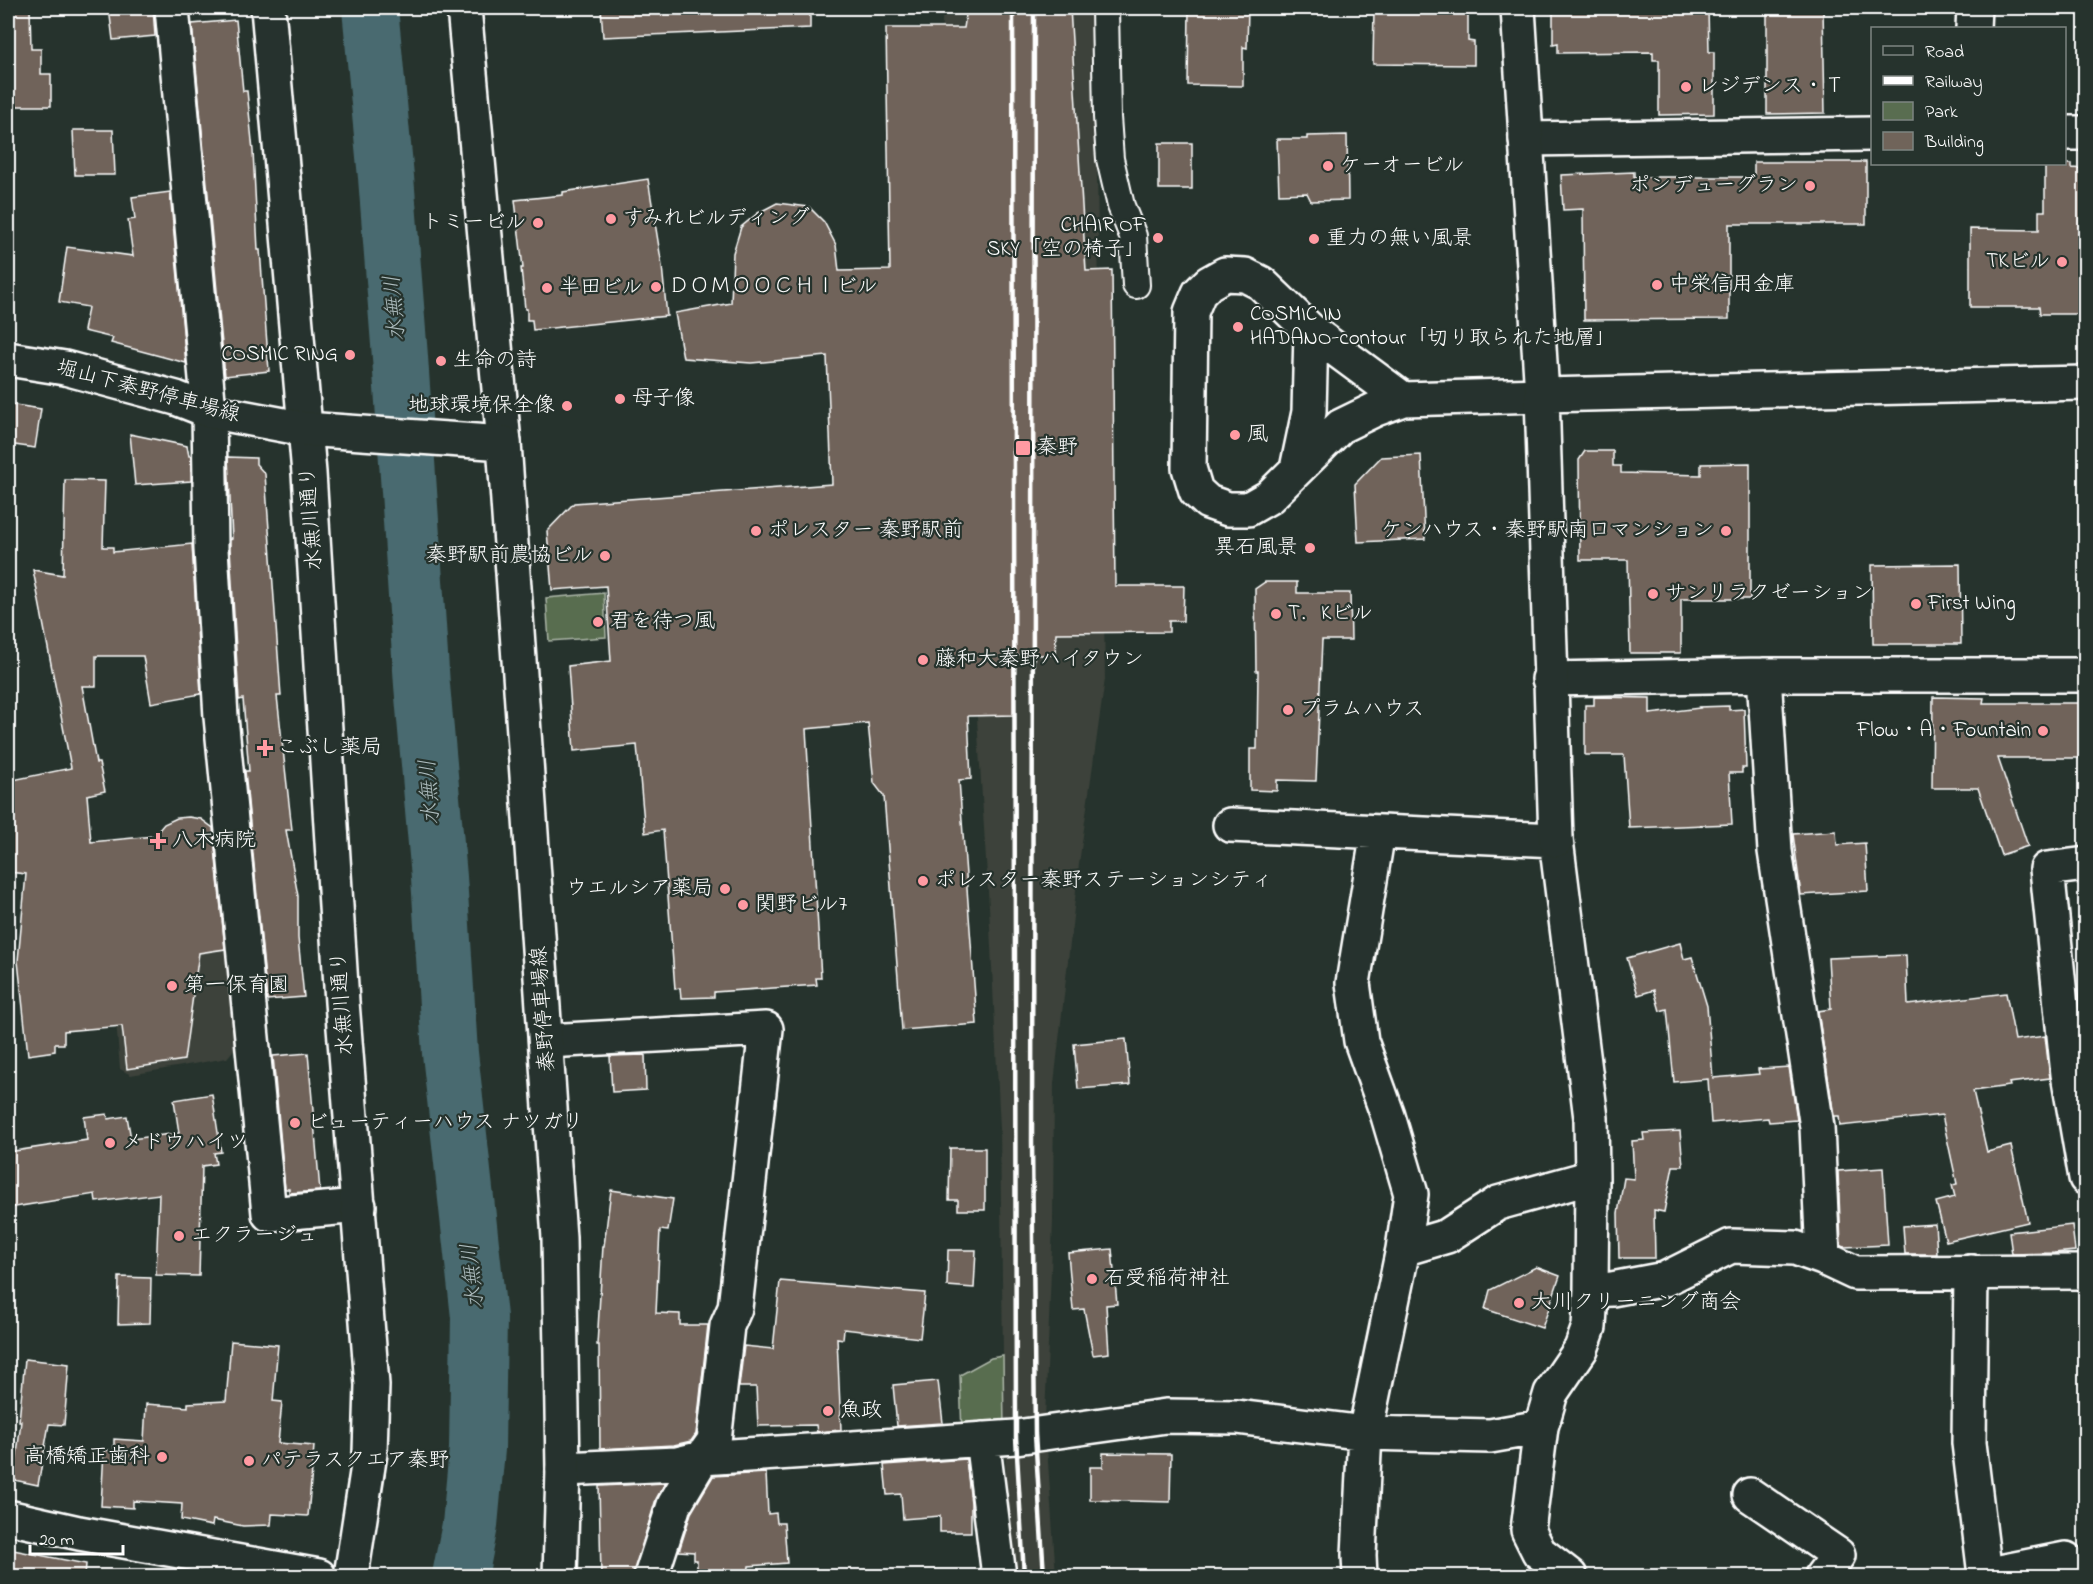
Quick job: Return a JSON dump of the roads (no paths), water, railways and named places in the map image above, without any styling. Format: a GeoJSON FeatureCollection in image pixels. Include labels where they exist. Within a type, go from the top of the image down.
{"type":"FeatureCollection","features":[{"type":"Feature","properties":{"kind":"street"},"geometry":{"type":"LineString","coordinates":[[172,8],[209,411],[211,549],[221,717],[269,1214],[359,1206]]}},
{"type":"Feature","properties":{"kind":"street","name":"水無川通り"},"geometry":{"type":"LineString","coordinates":[[268,8],[315,430],[342,1002],[372,1384],[369,1453],[351,1576]]}},
{"type":"Feature","properties":{"kind":"street","name":"秦野停車場線"},"geometry":{"type":"LineString","coordinates":[[464,8],[491,442],[547,1041],[559,1238],[563,1469],[560,1576]]}},
{"type":"Feature","properties":{"kind":"street"},"geometry":{"type":"LineString","coordinates":[[1105,8],[1110,159],[1121,206],[1133,236],[1136,285]]}},
{"type":"Feature","properties":{"kind":"street"},"geometry":{"type":"LineString","coordinates":[[1518,8],[1542,394],[1549,679],[1556,840],[1591,1118],[1592,1177],[1589,1327],[1581,1349],[1551,1393],[1541,1427],[1528,1530],[1539,1552],[1570,1576]]}},
{"type":"Feature","properties":{"kind":"street"},"geometry":{"type":"LineString","coordinates":[[1973,27],[1974,8]]}},
{"type":"Feature","properties":{"kind":"street"},"geometry":{"type":"LineString","coordinates":[[2066,133],[2085,134]]}},
{"type":"Feature","properties":{"kind":"street"},"geometry":{"type":"LineString","coordinates":[[1526,139],[1871,134]]}},
{"type":"Feature","properties":{"kind":"street"},"geometry":{"type":"LineString","coordinates":[[1403,399],[1311,331],[1261,283],[1245,275],[1225,274],[1209,283],[1199,293],[1191,312],[1189,468],[1196,491],[1208,502],[1228,509],[1248,509],[1269,497],[1341,426],[1403,399],[2085,383]]}},
{"type":"Feature","properties":{"kind":"street"},"geometry":{"type":"LineString","coordinates":[[1297,469],[1309,412],[1311,331]]}},
{"type":"Feature","properties":{"kind":"street","name":"堀山下秦野停車場線"},"geometry":{"type":"LineString","coordinates":[[8,359],[65,368],[176,398],[209,411],[315,430],[491,442]]}},
{"type":"Feature","properties":{"kind":"street"},"geometry":{"type":"LineString","coordinates":[[1549,679],[1764,675],[2085,675]]}},
{"type":"Feature","properties":{"kind":"street"},"geometry":{"type":"LineString","coordinates":[[1764,675],[1775,851],[1817,1127],[1822,1258]]}},
{"type":"Feature","properties":{"kind":"street"},"geometry":{"type":"LineString","coordinates":[[1230,825],[1556,840]]}},
{"type":"Feature","properties":{"kind":"street"},"geometry":{"type":"LineString","coordinates":[[1360,1576],[1365,1433],[1412,1194],[1362,1041],[1353,984],[1378,832]]}},
{"type":"Feature","properties":{"kind":"street"},"geometry":{"type":"LineString","coordinates":[[2085,864],[2047,869],[2068,1074],[2085,1178]]}},
{"type":"Feature","properties":{"kind":"street"},"geometry":{"type":"LineString","coordinates":[[547,1041],[766,1029],[735,1308],[727,1326],[714,1441],[674,1505],[651,1576]]}},
{"type":"Feature","properties":{"kind":"street"},"geometry":{"type":"LineString","coordinates":[[1403,1249],[1448,1236],[1497,1203],[1592,1177]]}},
{"type":"Feature","properties":{"kind":"street"},"geometry":{"type":"LineString","coordinates":[[1591,1290],[1612,1289],[1665,1279],[1731,1246],[1795,1248],[1854,1273],[2085,1272]]}},
{"type":"Feature","properties":{"kind":"street"},"geometry":{"type":"LineString","coordinates":[[1971,1272],[1969,1443],[1985,1575],[2066,1559],[2070,1576]]}},
{"type":"Feature","properties":{"kind":"street"},"geometry":{"type":"LineString","coordinates":[[563,1469],[677,1464],[702,1458],[1016,1437],[1166,1416],[1237,1417],[1365,1433],[1490,1436],[1541,1427]]}},
{"type":"Feature","properties":{"kind":"street"},"geometry":{"type":"LineString","coordinates":[[982,1439],[999,1576]]}},
{"type":"Feature","properties":{"kind":"street"},"geometry":{"type":"LineString","coordinates":[[1750,1495],[1838,1555],[1822,1576]]}},
{"type":"Feature","properties":{"kind":"street"},"geometry":{"type":"LineString","coordinates":[[8,1517],[79,1533],[319,1576]]}},
{"type":"Feature","properties":{"kind":"waterway","name":"水無川"},"geometry":{"type":"LineString","coordinates":[[370,8],[400,357],[450,1053],[479,1317],[477,1449],[470,1525],[460,1576]]}},
{"type":"Feature","properties":{"kind":"railway"},"geometry":{"type":"LineString","coordinates":[[1013,8],[1016,1437],[1024,1576]]}},
{"type":"Feature","properties":{"kind":"railway"},"geometry":{"type":"LineString","coordinates":[[1034,8],[1032,1141],[1035,1434],[1044,1576]]}},
{"type":"Feature","properties":{"kind":"place","name":"レジデンス・Ｔ"},"geometry":{"type":"Point","coordinates":[1686,87]}},
{"type":"Feature","properties":{"kind":"place","name":"ケーオービル"},"geometry":{"type":"Point","coordinates":[1328,166]}},
{"type":"Feature","properties":{"kind":"place","name":"ポンデューグラン"},"geometry":{"type":"Point","coordinates":[1810,186]}},
{"type":"Feature","properties":{"kind":"place","name":"すみれビルディング"},"geometry":{"type":"Point","coordinates":[611,219]}},
{"type":"Feature","properties":{"kind":"place","name":"トミービル"},"geometry":{"type":"Point","coordinates":[538,223]}},
{"type":"Feature","properties":{"kind":"place","name":"CHAIR OF SKY「空の椅子」"},"geometry":{"type":"Point","coordinates":[1158,238]}},
{"type":"Feature","properties":{"kind":"place","name":"重力の無い風景"},"geometry":{"type":"Point","coordinates":[1314,239]}},
{"type":"Feature","properties":{"kind":"place","name":"TKビル"},"geometry":{"type":"Point","coordinates":[2062,262]}},
{"type":"Feature","properties":{"kind":"place","name":"中栄信用金庫"},"geometry":{"type":"Point","coordinates":[1657,285]}},
{"type":"Feature","properties":{"kind":"place","name":"ＤＯＭＯＯＣＨＩビル"},"geometry":{"type":"Point","coordinates":[656,287]}},
{"type":"Feature","properties":{"kind":"place","name":"半田ビル"},"geometry":{"type":"Point","coordinates":[547,288]}},
{"type":"Feature","properties":{"kind":"place","name":"COSMIC IN HADANO-contour「切り取られた地層」"},"geometry":{"type":"Point","coordinates":[1238,327]}},
{"type":"Feature","properties":{"kind":"place","name":"COSMIC RING"},"geometry":{"type":"Point","coordinates":[350,355]}},
{"type":"Feature","properties":{"kind":"place","name":"生命の詩"},"geometry":{"type":"Point","coordinates":[441,361]}},
{"type":"Feature","properties":{"kind":"place","name":"母子像"},"geometry":{"type":"Point","coordinates":[620,399]}},
{"type":"Feature","properties":{"kind":"place","name":"地球環境保全像"},"geometry":{"type":"Point","coordinates":[567,406]}},
{"type":"Feature","properties":{"kind":"place","name":"風"},"geometry":{"type":"Point","coordinates":[1235,435]}},
{"type":"Feature","properties":{"kind":"place","name":"秦野"},"geometry":{"type":"Point","coordinates":[1023,448]}},
{"type":"Feature","properties":{"kind":"place","name":"ポレスター 秦野駅前"},"geometry":{"type":"Point","coordinates":[756,531]}},
{"type":"Feature","properties":{"kind":"place","name":"ケンハウス・秦野駅南口マンション"},"geometry":{"type":"Point","coordinates":[1726,531]}},
{"type":"Feature","properties":{"kind":"place","name":"異石風景"},"geometry":{"type":"Point","coordinates":[1310,548]}},
{"type":"Feature","properties":{"kind":"place","name":"秦野駅前農協ビル"},"geometry":{"type":"Point","coordinates":[605,556]}},
{"type":"Feature","properties":{"kind":"place","name":"サンリラクゼーション"},"geometry":{"type":"Point","coordinates":[1653,594]}},
{"type":"Feature","properties":{"kind":"place","name":"First Wing"},"geometry":{"type":"Point","coordinates":[1916,604]}},
{"type":"Feature","properties":{"kind":"place","name":"T．Kビル"},"geometry":{"type":"Point","coordinates":[1276,614]}},
{"type":"Feature","properties":{"kind":"place","name":"君を待つ風"},"geometry":{"type":"Point","coordinates":[598,622]}},
{"type":"Feature","properties":{"kind":"place","name":"藤和大秦野ハイタウン"},"geometry":{"type":"Point","coordinates":[923,660]}},
{"type":"Feature","properties":{"kind":"place","name":"プラムハウス"},"geometry":{"type":"Point","coordinates":[1288,710]}},
{"type":"Feature","properties":{"kind":"place","name":"Flow・A・Fountain"},"geometry":{"type":"Point","coordinates":[2043,731]}},
{"type":"Feature","properties":{"kind":"place","name":"こぶし薬局"},"geometry":{"type":"Point","coordinates":[265,748]}},
{"type":"Feature","properties":{"kind":"place","name":"八木病院"},"geometry":{"type":"Point","coordinates":[158,841]}},
{"type":"Feature","properties":{"kind":"place","name":"ポレスター秦野ステーションシティ"},"geometry":{"type":"Point","coordinates":[923,881]}},
{"type":"Feature","properties":{"kind":"place","name":"ウエルシア薬局"},"geometry":{"type":"Point","coordinates":[725,889]}},
{"type":"Feature","properties":{"kind":"place","name":"関野ビル7"},"geometry":{"type":"Point","coordinates":[743,905]}},
{"type":"Feature","properties":{"kind":"place","name":"第一保育園"},"geometry":{"type":"Point","coordinates":[172,986]}},
{"type":"Feature","properties":{"kind":"place","name":"ビューティーハウス ナツガリ"},"geometry":{"type":"Point","coordinates":[295,1123]}},
{"type":"Feature","properties":{"kind":"place","name":"メドウハイツ"},"geometry":{"type":"Point","coordinates":[110,1143]}},
{"type":"Feature","properties":{"kind":"place","name":"エクラージュ"},"geometry":{"type":"Point","coordinates":[179,1236]}},
{"type":"Feature","properties":{"kind":"place","name":"石受稲荷神社"},"geometry":{"type":"Point","coordinates":[1092,1279]}},
{"type":"Feature","properties":{"kind":"place","name":"大川クリーニング商会"},"geometry":{"type":"Point","coordinates":[1519,1303]}},
{"type":"Feature","properties":{"kind":"place","name":"魚政"},"geometry":{"type":"Point","coordinates":[828,1411]}},
{"type":"Feature","properties":{"kind":"place","name":"高橋矯正歯科"},"geometry":{"type":"Point","coordinates":[162,1457]}},
{"type":"Feature","properties":{"kind":"place","name":"パテラスクエア秦野"},"geometry":{"type":"Point","coordinates":[249,1461]}}]}
